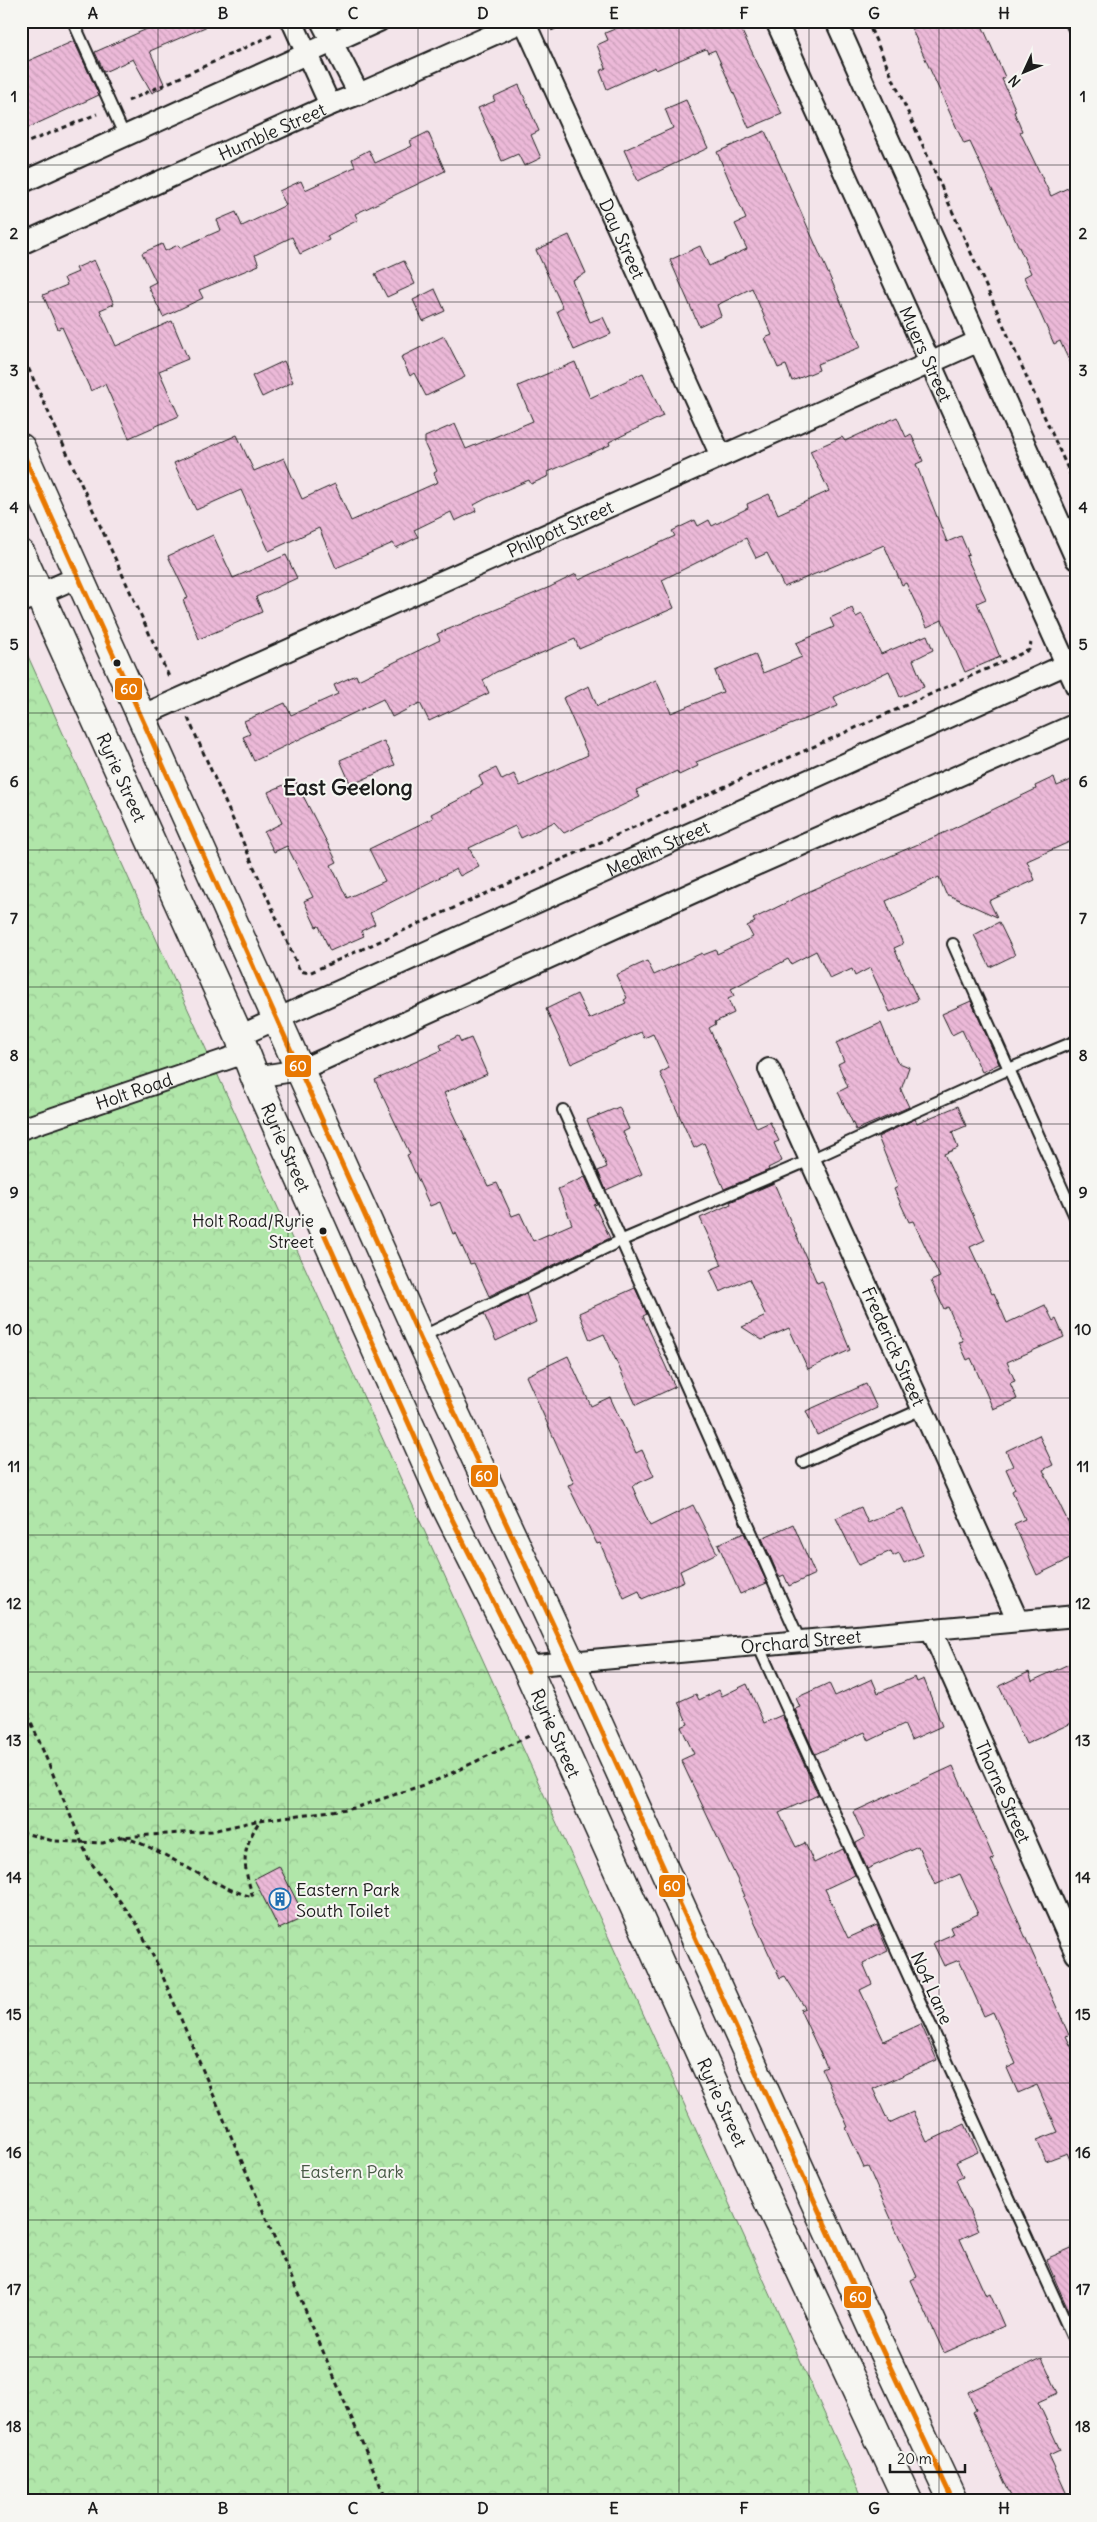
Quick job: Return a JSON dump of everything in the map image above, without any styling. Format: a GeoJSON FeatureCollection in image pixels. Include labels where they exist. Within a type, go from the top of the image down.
{"type":"FeatureCollection","features":[{"type":"Feature","properties":{"kind":"main road"},"geometry":{"type":"LineString","coordinates":[[21,448],[278,1017],[420,1338],[570,1660],[952,2501]]}},
{"type":"Feature","properties":{"kind":"main road","name":"Ryrie Street"},"geometry":{"type":"LineString","coordinates":[[21,554],[30,598],[246,1055],[446,1507],[526,1666],[732,2124],[908,2501]]}},
{"type":"Feature","properties":{"kind":"street"},"geometry":{"type":"LineString","coordinates":[[321,21],[359,94]]}},
{"type":"Feature","properties":{"kind":"street"},"geometry":{"type":"LineString","coordinates":[[21,183],[379,21]]}},
{"type":"Feature","properties":{"kind":"street","name":"Humble Street"},"geometry":{"type":"LineString","coordinates":[[21,244],[330,105],[524,21]]}},
{"type":"Feature","properties":{"kind":"street","name":"Day Street"},"geometry":{"type":"LineString","coordinates":[[524,21],[721,456]]}},
{"type":"Feature","properties":{"kind":"street","name":"Myers Street"},"geometry":{"type":"LineString","coordinates":[[776,21],[930,363],[1071,662],[1076,686]]}},
{"type":"Feature","properties":{"kind":"street"},"geometry":{"type":"LineString","coordinates":[[836,21],[1076,560]]}},
{"type":"Feature","properties":{"kind":"street"},"geometry":{"type":"LineString","coordinates":[[284,24],[307,55],[330,105]]}},
{"type":"Feature","properties":{"kind":"street","name":"Philpott Street"},"geometry":{"type":"LineString","coordinates":[[141,716],[979,341]]}},
{"type":"Feature","properties":{"kind":"street"},"geometry":{"type":"LineString","coordinates":[[30,598],[80,576]]}},
{"type":"Feature","properties":{"kind":"street","name":"Meakin Street"},"geometry":{"type":"LineString","coordinates":[[246,1055],[278,1017],[1071,662]]}},
{"type":"Feature","properties":{"kind":"street"},"geometry":{"type":"LineString","coordinates":[[246,1055],[300,1070],[692,893],[1076,724]]}},
{"type":"Feature","properties":{"kind":"street","name":"Holt Road"},"geometry":{"type":"LineString","coordinates":[[21,1129],[246,1055]]}},
{"type":"Feature","properties":{"kind":"street","name":"Frederick Street"},"geometry":{"type":"LineString","coordinates":[[769,1069],[1018,1622]]}},
{"type":"Feature","properties":{"kind":"street","name":"Orchard Street"},"geometry":{"type":"LineString","coordinates":[[526,1666],[570,1660],[1076,1616]]}},
{"type":"Feature","properties":{"kind":"street","name":"Thorne Street"},"geometry":{"type":"LineString","coordinates":[[931,1629],[1076,1954]]}},
{"type":"Feature","properties":{"kind":"lane"},"geometry":{"type":"LineString","coordinates":[[73,21],[125,137]]}},
{"type":"Feature","properties":{"kind":"lane"},"geometry":{"type":"LineString","coordinates":[[1070,21],[1076,33]]}},
{"type":"Feature","properties":{"kind":"lane"},"geometry":{"type":"LineString","coordinates":[[953,944],[1076,1219]]}},
{"type":"Feature","properties":{"kind":"lane"},"geometry":{"type":"LineString","coordinates":[[420,1338],[620,1241],[810,1160],[1009,1069],[1076,1041]]}},
{"type":"Feature","properties":{"kind":"lane"},"geometry":{"type":"LineString","coordinates":[[563,1110],[800,1641]]}},
{"type":"Feature","properties":{"kind":"lane"},"geometry":{"type":"LineString","coordinates":[[803,1462],[922,1408]]}},
{"type":"Feature","properties":{"kind":"lane","name":"No4 Lane"},"geometry":{"type":"LineString","coordinates":[[758,1645],[1076,2345]]}},
{"type":"Feature","properties":{"kind":"path"},"geometry":{"type":"LineString","coordinates":[[867,21],[1076,486]]}},
{"type":"Feature","properties":{"kind":"path"},"geometry":{"type":"LineString","coordinates":[[21,145],[112,108],[278,32],[284,24]]}},
{"type":"Feature","properties":{"kind":"path"},"geometry":{"type":"LineString","coordinates":[[21,352],[180,699],[300,971],[309,973],[1029,650],[1034,634]]}},
{"type":"Feature","properties":{"kind":"path"},"geometry":{"type":"LineString","coordinates":[[21,1698],[89,1860],[137,1924],[160,1970],[387,2501]]}},
{"type":"Feature","properties":{"kind":"path"},"geometry":{"type":"LineString","coordinates":[[21,1832],[53,1841],[82,1844],[103,1843],[120,1837],[212,1831],[260,1820],[355,1808],[435,1781],[553,1725]]}},
{"type":"Feature","properties":{"kind":"path"},"geometry":{"type":"LineString","coordinates":[[120,1837],[142,1843],[232,1892],[253,1897],[244,1869],[244,1856],[246,1842],[260,1820]]}},
{"type":"Feature","properties":{"kind":"green space","name":"Eastern Park"},"geometry":{"type":"Polygon","coordinates":[[[22,643],[864,2501],[21,2501],[22,643]]]}},
{"type":"Feature","properties":{"kind":"building"},"geometry":{"type":"Polygon","coordinates":[[[165,21],[219,21],[150,51],[165,86],[152,93],[133,59],[104,72],[95,52],[165,21]]]}},
{"type":"Feature","properties":{"kind":"building"},"geometry":{"type":"Polygon","coordinates":[[[634,21],[737,21],[782,114],[749,128],[715,50],[708,53],[706,49],[656,70],[655,67],[607,89],[600,71],[606,68],[597,45],[608,40],[605,33],[634,21]]]}},
{"type":"Feature","properties":{"kind":"building"},"geometry":{"type":"Polygon","coordinates":[[[908,21],[980,21],[1005,77],[1002,79],[1016,111],[1014,112],[1022,131],[1020,132],[1051,196],[1076,184],[1076,376],[1060,341],[1054,344],[1024,277],[1031,273],[970,142],[964,144],[908,21]]]}},
{"type":"Feature","properties":{"kind":"building"},"geometry":{"type":"Polygon","coordinates":[[[74,41],[99,95],[21,131],[21,64],[74,41]]]}},
{"type":"Feature","properties":{"kind":"building"},"geometry":{"type":"Polygon","coordinates":[[[519,85],[539,131],[531,135],[541,158],[524,166],[518,154],[502,161],[478,108],[495,101],[493,97],[519,85]]]}},
{"type":"Feature","properties":{"kind":"building"},"geometry":{"type":"Polygon","coordinates":[[[686,100],[708,148],[638,181],[624,150],[673,128],[665,109],[686,100]]]}},
{"type":"Feature","properties":{"kind":"building"},"geometry":{"type":"Polygon","coordinates":[[[765,131],[861,347],[817,364],[819,370],[792,381],[786,365],[778,368],[765,338],[772,335],[752,288],[717,305],[721,316],[699,326],[670,260],[700,246],[709,266],[747,249],[735,224],[746,219],[717,152],[765,131]]]}},
{"type":"Feature","properties":{"kind":"building"},"geometry":{"type":"Polygon","coordinates":[[[428,132],[445,171],[355,214],[358,220],[327,236],[329,240],[300,254],[292,237],[255,255],[259,265],[199,290],[203,298],[163,317],[148,286],[156,282],[142,253],[162,244],[165,251],[178,245],[180,248],[221,230],[217,220],[236,212],[242,226],[286,205],[279,191],[301,181],[305,190],[355,167],[352,159],[369,150],[375,163],[412,146],[410,141],[428,132]]]}},
{"type":"Feature","properties":{"kind":"building"},"geometry":{"type":"Polygon","coordinates":[[[569,235],[586,273],[572,280],[590,322],[603,317],[611,334],[574,350],[557,311],[563,308],[536,250],[569,235]]]}},
{"type":"Feature","properties":{"kind":"building"},"geometry":{"type":"Polygon","coordinates":[[[94,260],[114,304],[100,310],[116,346],[172,321],[188,359],[159,371],[179,416],[129,438],[105,384],[91,391],[62,327],[58,329],[43,295],[67,285],[64,278],[78,272],[76,268],[94,260]]]}},
{"type":"Feature","properties":{"kind":"building"},"geometry":{"type":"Polygon","coordinates":[[[404,261],[415,284],[387,297],[375,274],[404,261]]]}},
{"type":"Feature","properties":{"kind":"building"},"geometry":{"type":"Polygon","coordinates":[[[435,289],[445,311],[423,321],[413,300],[435,289]]]}},
{"type":"Feature","properties":{"kind":"building"},"geometry":{"type":"Polygon","coordinates":[[[444,336],[465,377],[426,396],[414,373],[410,376],[401,357],[444,336]]]}},
{"type":"Feature","properties":{"kind":"building"},"geometry":{"type":"Polygon","coordinates":[[[284,361],[293,382],[262,397],[252,376],[284,361]]]}},
{"type":"Feature","properties":{"kind":"building"},"geometry":{"type":"Polygon","coordinates":[[[575,362],[590,398],[643,373],[663,416],[609,442],[610,445],[548,472],[549,476],[531,484],[529,480],[487,498],[474,505],[476,511],[455,521],[451,512],[414,530],[418,537],[396,548],[393,543],[336,568],[319,528],[269,551],[241,490],[196,510],[174,463],[237,435],[254,471],[284,458],[302,499],[335,484],[351,521],[438,482],[434,473],[437,471],[425,445],[425,437],[455,424],[466,449],[533,421],[518,386],[575,362]]]}},
{"type":"Feature","properties":{"kind":"building"},"geometry":{"type":"Polygon","coordinates":[[[897,417],[906,437],[911,434],[923,461],[916,464],[947,542],[961,536],[969,555],[966,556],[986,599],[977,603],[1000,657],[965,672],[942,620],[927,627],[906,583],[902,585],[884,545],[784,587],[767,553],[756,558],[746,538],[662,580],[674,608],[579,649],[575,639],[496,672],[483,680],[489,693],[429,721],[420,703],[392,717],[383,699],[254,761],[243,737],[250,734],[244,721],[285,703],[291,715],[338,694],[334,685],[356,675],[358,680],[440,640],[437,634],[550,587],[576,574],[579,580],[675,536],[672,531],[695,520],[698,526],[709,520],[712,526],[748,508],[747,504],[769,494],[778,514],[829,491],[810,451],[842,437],[845,441],[897,417]]]}},
{"type":"Feature","properties":{"kind":"building"},"geometry":{"type":"Polygon","coordinates":[[[213,535],[233,578],[286,555],[297,578],[256,597],[262,612],[199,639],[183,600],[188,598],[168,556],[213,535]]]}},
{"type":"Feature","properties":{"kind":"building"},"geometry":{"type":"Polygon","coordinates":[[[852,608],[856,617],[862,614],[881,654],[927,635],[933,650],[913,660],[924,687],[900,697],[889,671],[834,697],[838,706],[696,762],[698,766],[679,775],[677,771],[636,790],[640,797],[564,833],[554,822],[521,838],[515,826],[469,848],[479,866],[460,876],[456,869],[370,913],[375,924],[361,931],[364,936],[330,951],[319,926],[316,927],[304,901],[313,897],[287,846],[274,852],[264,832],[282,823],[268,792],[295,780],[337,862],[331,865],[347,898],[385,881],[369,849],[433,818],[431,814],[472,793],[471,791],[483,785],[479,776],[496,768],[502,780],[514,774],[520,786],[588,755],[563,698],[589,686],[597,706],[656,680],[671,713],[723,692],[715,671],[755,654],[763,673],[802,657],[796,643],[834,627],[830,618],[852,608]]]}},
{"type":"Feature","properties":{"kind":"building"},"geometry":{"type":"Polygon","coordinates":[[[384,741],[395,765],[351,785],[340,760],[384,741]]]}},
{"type":"Feature","properties":{"kind":"building"},"geometry":{"type":"Polygon","coordinates":[[[1054,777],[1057,786],[1076,778],[1076,839],[1027,861],[1035,880],[989,901],[997,917],[946,894],[939,877],[886,901],[903,944],[894,948],[918,1000],[890,1012],[870,968],[855,976],[852,969],[830,979],[816,951],[791,964],[788,959],[731,989],[734,996],[728,999],[734,1013],[715,1022],[716,1024],[709,1028],[757,1128],[770,1122],[779,1141],[774,1143],[782,1161],[768,1168],[769,1170],[724,1189],[704,1143],[694,1148],[660,1073],[669,1068],[653,1034],[644,1038],[641,1032],[571,1064],[546,1009],[577,994],[589,1019],[626,1003],[624,1000],[627,998],[616,975],[647,961],[654,975],[702,953],[703,955],[716,950],[717,954],[753,937],[747,926],[755,922],[753,919],[810,891],[946,832],[1036,789],[1035,786],[1054,777]]]}},
{"type":"Feature","properties":{"kind":"building"},"geometry":{"type":"Polygon","coordinates":[[[999,922],[1015,955],[990,967],[974,935],[999,922]]]}},
{"type":"Feature","properties":{"kind":"building"},"geometry":{"type":"Polygon","coordinates":[[[971,1001],[999,1064],[982,1072],[962,1030],[952,1035],[942,1014],[971,1001]]]}},
{"type":"Feature","properties":{"kind":"building"},"geometry":{"type":"Polygon","coordinates":[[[881,1023],[897,1062],[909,1067],[901,1090],[909,1107],[856,1130],[838,1092],[848,1087],[838,1064],[844,1061],[836,1043],[881,1023]]]}},
{"type":"Feature","properties":{"kind":"building"},"geometry":{"type":"Polygon","coordinates":[[[458,1036],[461,1042],[471,1038],[487,1074],[444,1093],[488,1186],[497,1183],[512,1216],[520,1213],[533,1241],[572,1224],[558,1189],[585,1177],[597,1204],[594,1205],[610,1238],[489,1296],[474,1263],[470,1264],[456,1233],[453,1234],[440,1202],[430,1206],[407,1155],[410,1154],[375,1080],[442,1050],[440,1045],[458,1036]]]}},
{"type":"Feature","properties":{"kind":"building"},"geometry":{"type":"Polygon","coordinates":[[[958,1106],[966,1126],[952,1132],[958,1148],[944,1154],[985,1240],[970,1247],[1007,1323],[1045,1305],[1053,1321],[1056,1319],[1064,1337],[1007,1362],[1015,1381],[1010,1383],[1017,1399],[993,1409],[971,1358],[967,1360],[959,1342],[963,1341],[948,1307],[944,1309],[931,1281],[940,1277],[913,1221],[909,1222],[894,1189],[898,1187],[878,1137],[915,1119],[917,1123],[958,1106]]]}},
{"type":"Feature","properties":{"kind":"building"},"geometry":{"type":"Polygon","coordinates":[[[619,1107],[629,1129],[623,1132],[642,1174],[606,1190],[598,1171],[607,1167],[587,1120],[619,1107]]]}},
{"type":"Feature","properties":{"kind":"building"},"geometry":{"type":"Polygon","coordinates":[[[774,1183],[817,1283],[822,1281],[850,1350],[808,1369],[789,1328],[762,1340],[742,1327],[766,1316],[749,1279],[720,1292],[710,1270],[722,1265],[700,1218],[731,1204],[730,1202],[774,1183]]]}},
{"type":"Feature","properties":{"kind":"building"},"geometry":{"type":"Polygon","coordinates":[[[635,1288],[647,1314],[643,1316],[675,1387],[636,1405],[604,1334],[590,1340],[579,1313],[635,1288]]]}},
{"type":"Feature","properties":{"kind":"building"},"geometry":{"type":"Polygon","coordinates":[[[526,1294],[536,1322],[496,1341],[484,1314],[526,1294]]]}},
{"type":"Feature","properties":{"kind":"building"},"geometry":{"type":"Polygon","coordinates":[[[568,1356],[591,1406],[610,1397],[636,1453],[642,1450],[654,1476],[632,1486],[650,1526],[693,1505],[717,1553],[680,1571],[684,1581],[642,1599],[639,1591],[624,1598],[600,1543],[597,1544],[568,1485],[574,1483],[526,1376],[568,1356]]]}},
{"type":"Feature","properties":{"kind":"building"},"geometry":{"type":"Polygon","coordinates":[[[866,1384],[877,1408],[817,1435],[806,1411],[866,1384]]]}},
{"type":"Feature","properties":{"kind":"building"},"geometry":{"type":"Polygon","coordinates":[[[1039,1435],[1053,1465],[1043,1470],[1076,1538],[1076,1556],[1037,1575],[1014,1524],[1025,1519],[1012,1491],[1015,1489],[1006,1469],[1013,1466],[1006,1451],[1039,1435]]]}},
{"type":"Feature","properties":{"kind":"building"},"geometry":{"type":"Polygon","coordinates":[[[861,1507],[868,1523],[903,1508],[923,1555],[904,1563],[899,1553],[893,1556],[891,1551],[859,1565],[836,1518],[861,1507]]]}},
{"type":"Feature","properties":{"kind":"building"},"geometry":{"type":"Polygon","coordinates":[[[793,1524],[815,1574],[789,1586],[784,1575],[779,1577],[762,1538],[793,1524]]]}},
{"type":"Feature","properties":{"kind":"building"},"geometry":{"type":"Polygon","coordinates":[[[744,1533],[767,1583],[740,1594],[718,1544],[744,1533]]]}},
{"type":"Feature","properties":{"kind":"building"},"geometry":{"type":"Polygon","coordinates":[[[1071,1663],[1076,1674],[1076,1721],[1026,1744],[999,1686],[1029,1672],[1032,1681],[1071,1663]]]}},
{"type":"Feature","properties":{"kind":"building"},"geometry":{"type":"Polygon","coordinates":[[[915,1677],[917,1682],[924,1679],[942,1726],[911,1740],[904,1724],[869,1741],[865,1732],[815,1754],[795,1709],[800,1707],[796,1698],[829,1683],[835,1696],[872,1679],[878,1693],[915,1677]]]}},
{"type":"Feature","properties":{"kind":"building"},"geometry":{"type":"Polygon","coordinates":[[[747,1684],[764,1723],[782,1715],[818,1795],[779,1813],[796,1847],[805,1843],[814,1863],[843,1849],[855,1875],[825,1889],[848,1938],[877,1925],[888,1951],[863,1963],[872,1984],[860,1990],[884,2041],[921,2024],[937,2060],[873,2089],[889,2123],[913,2112],[927,2142],[965,2124],[978,2152],[956,2162],[963,2177],[956,2180],[978,2231],[960,2239],[986,2296],[990,2294],[1004,2326],[944,2353],[911,2280],[917,2277],[868,2167],[864,2168],[822,2069],[827,2067],[800,2010],[805,2008],[785,1976],[780,1978],[743,1897],[745,1896],[681,1760],[694,1754],[681,1727],[688,1724],[678,1702],[696,1694],[699,1700],[719,1690],[722,1696],[747,1684]]]}},
{"type":"Feature","properties":{"kind":"building"},"geometry":{"type":"Polygon","coordinates":[[[953,1766],[994,1859],[991,1860],[1069,2035],[1066,2036],[1076,2057],[1076,2173],[1067,2153],[1046,2161],[1037,2140],[1058,2132],[1037,2085],[1018,2093],[1007,2068],[1016,2064],[993,2012],[984,2016],[959,1960],[944,1966],[933,1943],[953,1934],[950,1927],[978,1914],[960,1874],[935,1885],[918,1846],[867,1869],[856,1843],[865,1838],[853,1812],[953,1766]]]}},
{"type":"Feature","properties":{"kind":"building","name":"Eastern Park South Toilet"},"geometry":{"type":"Polygon","coordinates":[[[279,1866],[305,1917],[279,1929],[254,1879],[279,1866]]]}},
{"type":"Feature","properties":{"kind":"building"},"geometry":{"type":"Polygon","coordinates":[[[1076,2246],[1076,2328],[1046,2259],[1076,2246]]]}},
{"type":"Feature","properties":{"kind":"building"},"geometry":{"type":"Polygon","coordinates":[[[1042,2358],[1058,2393],[1038,2402],[1060,2450],[1049,2455],[1070,2501],[1013,2501],[973,2412],[976,2410],[968,2392],[1042,2358]]]}},
{"type":"Feature","properties":{"kind":"transit line","name":"60"},"geometry":{"type":"LineString","coordinates":[[21,449],[420,1338],[570,1661],[871,2326],[953,2501]]}},
{"type":"Feature","properties":{"kind":"transit line","name":"60"},"geometry":{"type":"LineString","coordinates":[[323,1231],[446,1507],[528,1671]]}},
{"type":"Feature","properties":{"kind":"place","name":"Holt Road/Ryrie Street"},"geometry":{"type":"Point","coordinates":[323,1231]}},
{"type":"Feature","properties":{"kind":"place","name":"Eastern Park South Toilet"},"geometry":{"type":"Point","coordinates":[280,1899]}},
{"type":"Feature","properties":{"kind":"district","name":"East Geelong"},"geometry":{"type":"Point","coordinates":[348,787]}}]}
